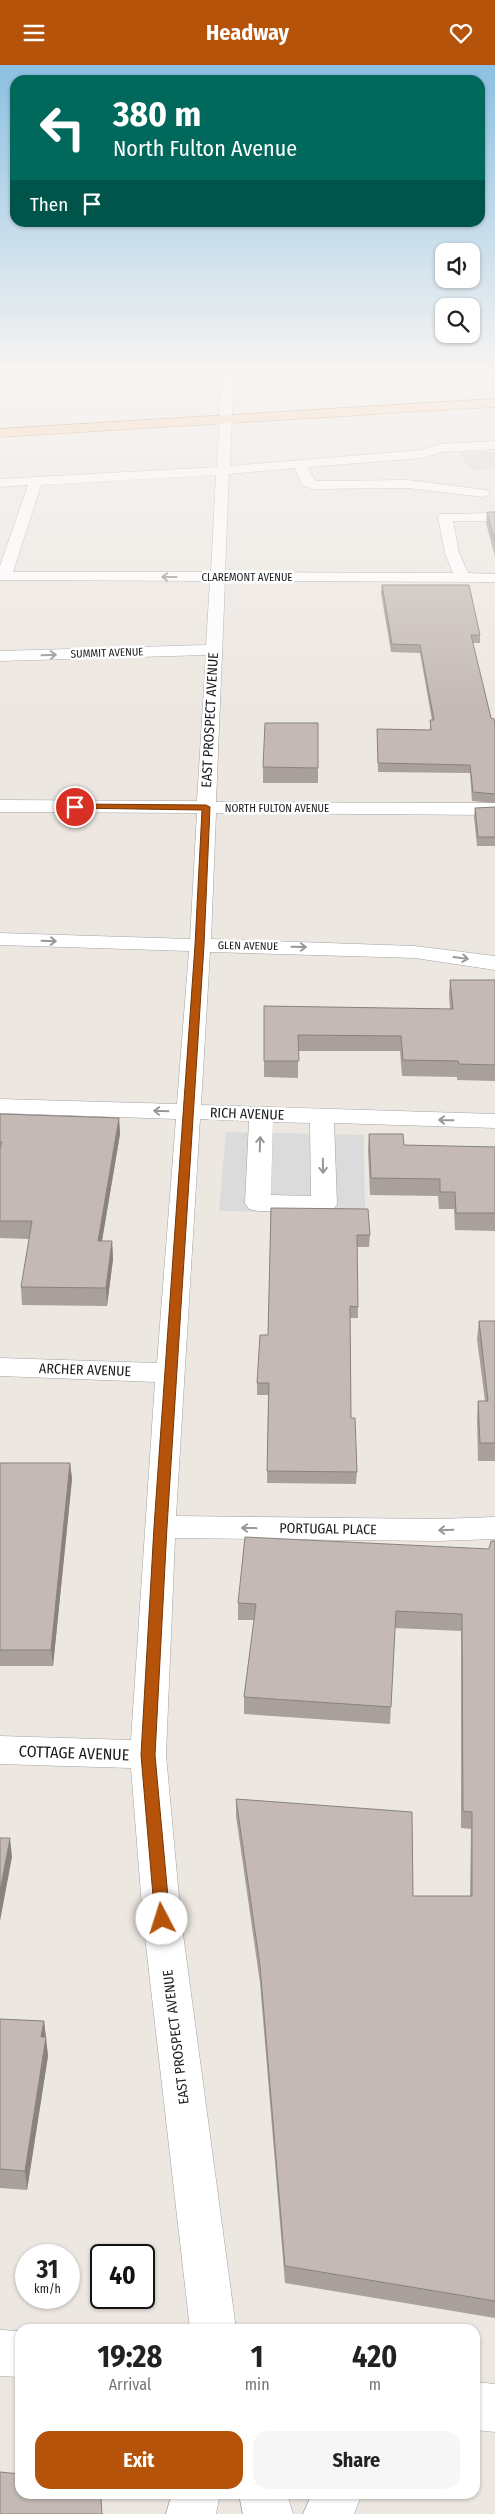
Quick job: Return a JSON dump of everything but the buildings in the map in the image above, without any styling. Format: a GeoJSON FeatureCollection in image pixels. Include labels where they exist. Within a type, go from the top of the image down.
{"type":"FeatureCollection","features":[{"type":"Feature","properties":{"kind":"street"},"geometry":{"type":"LineString","coordinates":[[0,483],[77,480]]}},
{"type":"Feature","properties":{"kind":"street","name":"EAST PROSPECT AVENUE"},"geometry":{"type":"LineString","coordinates":[[212,2324],[162,1919],[148,1755],[160,1527],[200,945],[222,480]]}},
{"type":"Feature","properties":{"kind":"street"},"geometry":{"type":"LineString","coordinates":[[306,480],[313,485],[408,484],[482,493]]}},
{"type":"Feature","properties":{"kind":"street"},"geometry":{"type":"LineString","coordinates":[[2,576],[35,483]]}},
{"type":"Feature","properties":{"kind":"street"},"geometry":{"type":"LineString","coordinates":[[462,578],[452,553],[445,517],[495,517]]}},
{"type":"Feature","properties":{"kind":"street","name":"CLAREMONT AVENUE"},"geometry":{"type":"LineString","coordinates":[[2,576],[495,578]]}},
{"type":"Feature","properties":{"kind":"street","name":"SUMMIT AVENUE"},"geometry":{"type":"LineString","coordinates":[[0,656],[213,650]]}},
{"type":"Feature","properties":{"kind":"street","name":"NORTH FULTON AVENUE"},"geometry":{"type":"LineString","coordinates":[[0,806],[495,809]]}},
{"type":"Feature","properties":{"kind":"street","name":"GLEN AVENUE"},"geometry":{"type":"LineString","coordinates":[[0,939],[414,952],[495,963]]}},
{"type":"Feature","properties":{"kind":"street","name":"RICH AVENUE"},"geometry":{"type":"LineString","coordinates":[[0,1106],[495,1121]]}},
{"type":"Feature","properties":{"kind":"street"},"geometry":{"type":"LineString","coordinates":[[261,1115],[258,1203],[324,1204],[322,1117]]}},
{"type":"Feature","properties":{"kind":"street","name":"ARCHER AVENUE"},"geometry":{"type":"LineString","coordinates":[[0,1367],[171,1373]]}},
{"type":"Feature","properties":{"kind":"street","name":"PORTUGAL PLACE"},"geometry":{"type":"LineString","coordinates":[[160,1527],[438,1530],[495,1528]]}},
{"type":"Feature","properties":{"kind":"street","name":"COTTAGE AVENUE"},"geometry":{"type":"LineString","coordinates":[[0,1750],[148,1755]]}},
{"type":"Feature","properties":{"kind":"street"},"geometry":{"type":"LineString","coordinates":[[0,2353],[15,2354]]}},
{"type":"Feature","properties":{"kind":"street"},"geometry":{"type":"LineString","coordinates":[[480,2406],[495,2408]]}},
{"type":"Feature","properties":{"kind":"street"},"geometry":{"type":"LineString","coordinates":[[191,2514],[195,2499]]}},
{"type":"Feature","properties":{"kind":"street"},"geometry":{"type":"LineString","coordinates":[[264,2499],[268,2514]]}},
{"type":"Feature","properties":{"kind":"street"},"geometry":{"type":"LineString","coordinates":[[328,2514],[336,2499]]}},
{"type":"Feature","properties":{"kind":"shaded area"},"geometry":{"type":"Polygon","coordinates":[[[226,1132],[364,1135],[365,1214],[219,1211],[226,1132]]]}},
{"type":"Feature","properties":{"kind":"route"},"geometry":{"type":"LineString","coordinates":[[75,807],[206,807],[200,945],[160,1527],[148,1755],[162,1919]]}}]}
